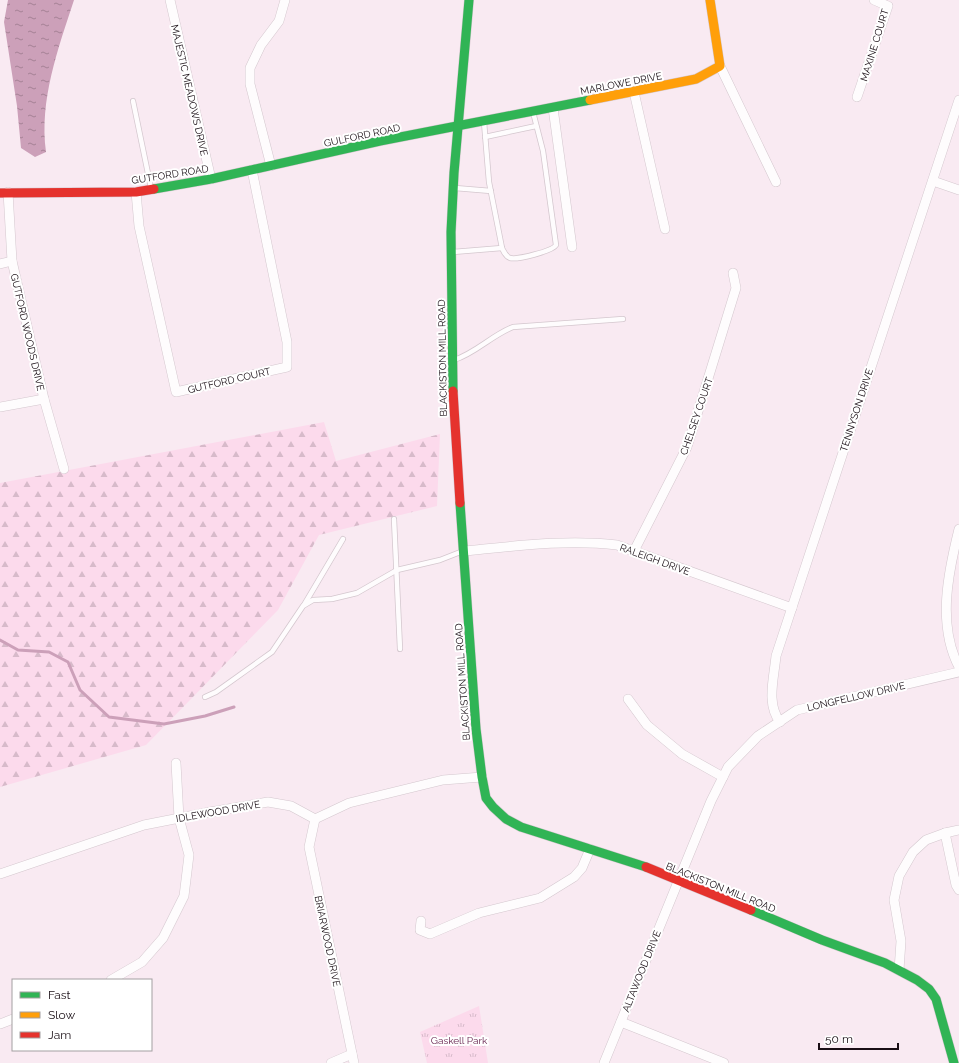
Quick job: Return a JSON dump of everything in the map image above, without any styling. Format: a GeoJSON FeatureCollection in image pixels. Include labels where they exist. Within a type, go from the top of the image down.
{"type":"FeatureCollection","features":[{"type":"Feature","properties":{"kind":"main road","name":"BLACKISTON MILL ROAD"},"geometry":{"type":"LineString","coordinates":[[469,0],[454,188],[451,252],[452,360],[476,729],[486,798],[506,819],[521,827],[678,879],[821,940],[900,970],[920,981],[934,996],[954,1063]]}},
{"type":"Feature","properties":{"kind":"main road"},"geometry":{"type":"LineString","coordinates":[[710,0],[720,66]]}},
{"type":"Feature","properties":{"kind":"main road","name":"MARLOWE DRIVE"},"geometry":{"type":"LineString","coordinates":[[458,127],[696,79],[720,66]]}},
{"type":"Feature","properties":{"kind":"main road","name":"GULFORD ROAD"},"geometry":{"type":"LineString","coordinates":[[271,166],[380,141],[458,127]]}},
{"type":"Feature","properties":{"kind":"main road","name":"GUTFORD ROAD"},"geometry":{"type":"LineString","coordinates":[[4,192],[136,192],[210,180],[271,166]]}},
{"type":"Feature","properties":{"kind":"street","name":"MAJESTIC MEADOWS DRIVE"},"geometry":{"type":"LineString","coordinates":[[170,0],[210,180]]}},
{"type":"Feature","properties":{"kind":"street"},"geometry":{"type":"LineString","coordinates":[[271,166],[250,84],[250,68],[261,45],[279,21],[285,0]]}},
{"type":"Feature","properties":{"kind":"street","name":"MAXINE COURT"},"geometry":{"type":"LineString","coordinates":[[857,97],[888,6],[874,0]]}},
{"type":"Feature","properties":{"kind":"street"},"geometry":{"type":"LineString","coordinates":[[720,66],[776,182]]}},
{"type":"Feature","properties":{"kind":"street"},"geometry":{"type":"LineString","coordinates":[[634,92],[665,229]]}},
{"type":"Feature","properties":{"kind":"street","name":"TENNYSON DRIVE"},"geometry":{"type":"LineString","coordinates":[[780,722],[773,713],[772,699],[776,656],[959,100]]}},
{"type":"Feature","properties":{"kind":"street"},"geometry":{"type":"LineString","coordinates":[[553,108],[572,247]]}},
{"type":"Feature","properties":{"kind":"street","name":"GUTFORD COURT"},"geometry":{"type":"LineString","coordinates":[[136,192],[139,226],[176,392],[287,367],[287,342],[252,170]]}},
{"type":"Feature","properties":{"kind":"street"},"geometry":{"type":"LineString","coordinates":[[933,182],[959,190]]}},
{"type":"Feature","properties":{"kind":"street","name":"GUTFORD WOODS DRIVE"},"geometry":{"type":"LineString","coordinates":[[4,192],[12,262],[44,399],[64,469]]}},
{"type":"Feature","properties":{"kind":"street"},"geometry":{"type":"LineString","coordinates":[[0,264],[12,262]]}},
{"type":"Feature","properties":{"kind":"street","name":"CHELSEY COURT"},"geometry":{"type":"LineString","coordinates":[[634,551],[687,448],[736,288],[733,273]]}},
{"type":"Feature","properties":{"kind":"street"},"geometry":{"type":"LineString","coordinates":[[0,407],[44,399]]}},
{"type":"Feature","properties":{"kind":"street"},"geometry":{"type":"LineString","coordinates":[[959,529],[950,563],[946,616],[951,651],[959,667]]}},
{"type":"Feature","properties":{"kind":"street","name":"RALEIGH DRIVE"},"geometry":{"type":"LineString","coordinates":[[464,551],[556,543],[596,542],[617,545],[792,608]]}},
{"type":"Feature","properties":{"kind":"street","name":"LONGFELLOW DRIVE"},"geometry":{"type":"LineString","coordinates":[[678,879],[711,801],[728,767],[758,736],[797,710],[959,672]]}},
{"type":"Feature","properties":{"kind":"street"},"geometry":{"type":"LineString","coordinates":[[628,699],[647,725],[682,754],[723,777]]}},
{"type":"Feature","properties":{"kind":"street"},"geometry":{"type":"LineString","coordinates":[[113,979],[142,962],[163,938],[184,896],[189,855],[179,818],[176,763]]}},
{"type":"Feature","properties":{"kind":"street"},"geometry":{"type":"LineString","coordinates":[[315,819],[349,803],[443,780],[482,777]]}},
{"type":"Feature","properties":{"kind":"street","name":"IDLEWOOD DRIVE"},"geometry":{"type":"LineString","coordinates":[[0,874],[144,825],[268,802],[291,806],[315,819]]}},
{"type":"Feature","properties":{"kind":"street","name":"BRIARWOOD DRIVE"},"geometry":{"type":"LineString","coordinates":[[315,819],[309,847],[353,1059]]}},
{"type":"Feature","properties":{"kind":"street"},"geometry":{"type":"LineString","coordinates":[[900,970],[901,941],[894,900],[899,876],[914,852],[926,840],[959,830]]}},
{"type":"Feature","properties":{"kind":"street"},"geometry":{"type":"LineString","coordinates":[[945,833],[956,886],[959,890]]}},
{"type":"Feature","properties":{"kind":"street"},"geometry":{"type":"LineString","coordinates":[[421,921],[420,930],[430,934],[479,913],[540,898],[574,877],[582,868],[590,849]]}},
{"type":"Feature","properties":{"kind":"street","name":"ALTAWOOD DRIVE"},"geometry":{"type":"LineString","coordinates":[[604,1063],[678,879]]}},
{"type":"Feature","properties":{"kind":"street"},"geometry":{"type":"LineString","coordinates":[[0,1024],[12,1019]]}},
{"type":"Feature","properties":{"kind":"street"},"geometry":{"type":"LineString","coordinates":[[621,1022],[724,1063]]}},
{"type":"Feature","properties":{"kind":"street"},"geometry":{"type":"LineString","coordinates":[[331,1063],[353,1059]]}},
{"type":"Feature","properties":{"kind":"lane"},"geometry":{"type":"LineString","coordinates":[[134,101],[152,189]]}},
{"type":"Feature","properties":{"kind":"lane"},"geometry":{"type":"LineString","coordinates":[[484,122],[491,191],[502,248],[505,254],[513,258],[551,250],[556,245],[543,151],[533,112]]}},
{"type":"Feature","properties":{"kind":"lane"},"geometry":{"type":"LineString","coordinates":[[485,137],[536,126]]}},
{"type":"Feature","properties":{"kind":"lane"},"geometry":{"type":"LineString","coordinates":[[454,188],[491,191]]}},
{"type":"Feature","properties":{"kind":"lane"},"geometry":{"type":"LineString","coordinates":[[451,252],[502,248]]}},
{"type":"Feature","properties":{"kind":"lane"},"geometry":{"type":"LineString","coordinates":[[452,360],[470,353],[503,331],[513,327],[623,319]]}},
{"type":"Feature","properties":{"kind":"lane"},"geometry":{"type":"LineString","coordinates":[[394,519],[400,649]]}},
{"type":"Feature","properties":{"kind":"lane"},"geometry":{"type":"LineString","coordinates":[[205,697],[216,692],[272,652],[303,606],[343,539]]}},
{"type":"Feature","properties":{"kind":"lane"},"geometry":{"type":"LineString","coordinates":[[303,606],[313,600],[332,599],[357,593],[397,570],[440,560],[464,551]]}},
{"type":"Feature","properties":{"kind":"green space"},"geometry":{"type":"Polygon","coordinates":[[[324,422],[336,461],[440,434],[437,506],[319,535],[278,610],[146,745],[0,787],[0,483],[324,422]]]}},
{"type":"Feature","properties":{"kind":"green space","name":"Gaskell Park"},"geometry":{"type":"Polygon","coordinates":[[[479,1006],[488,1063],[427,1063],[420,1032],[479,1006]]]}},
{"type":"Feature","properties":{"kind":"water"},"geometry":{"type":"Polygon","coordinates":[[[8,0],[74,0],[51,75],[45,113],[46,152],[35,157],[21,148],[17,106],[4,22],[8,0]]]}},
{"type":"Feature","properties":{"kind":"waterway"},"geometry":{"type":"LineString","coordinates":[[0,640],[18,650],[49,652],[68,662],[80,690],[109,717],[164,724],[205,716],[234,707]]}},
{"type":"Feature","properties":{"kind":"traffic: fast"},"geometry":{"type":"LineString","coordinates":[[453,391],[451,232],[454,173],[469,0]]}},
{"type":"Feature","properties":{"kind":"traffic: fast"},"geometry":{"type":"LineString","coordinates":[[154,189],[211,179],[380,141],[590,100]]}},
{"type":"Feature","properties":{"kind":"traffic: fast"},"geometry":{"type":"LineString","coordinates":[[460,503],[476,729],[486,798],[506,819],[521,827],[646,867]]}},
{"type":"Feature","properties":{"kind":"traffic: fast"},"geometry":{"type":"LineString","coordinates":[[751,910],[822,940],[885,963],[917,980],[929,989],[936,999],[954,1063]]}},
{"type":"Feature","properties":{"kind":"traffic: slow"},"geometry":{"type":"LineString","coordinates":[[590,100],[696,79],[720,66],[710,0]]}},
{"type":"Feature","properties":{"kind":"traffic: jam"},"geometry":{"type":"LineString","coordinates":[[0,193],[136,192],[154,189]]}},
{"type":"Feature","properties":{"kind":"traffic: jam"},"geometry":{"type":"LineString","coordinates":[[453,391],[460,503]]}},
{"type":"Feature","properties":{"kind":"traffic: jam"},"geometry":{"type":"LineString","coordinates":[[646,867],[751,910]]}}]}
